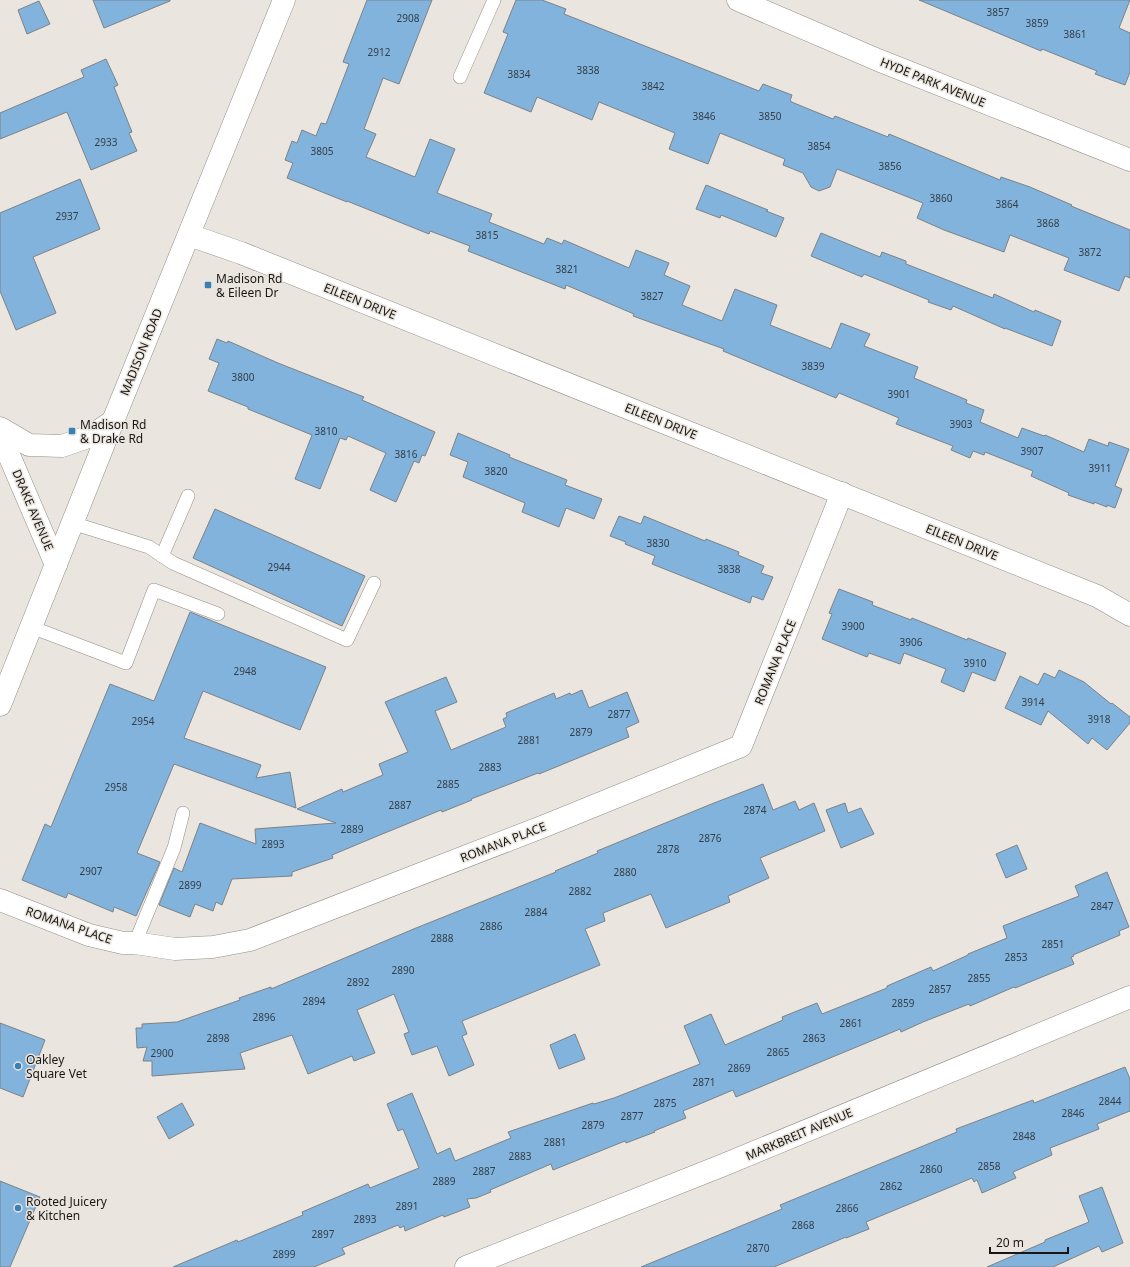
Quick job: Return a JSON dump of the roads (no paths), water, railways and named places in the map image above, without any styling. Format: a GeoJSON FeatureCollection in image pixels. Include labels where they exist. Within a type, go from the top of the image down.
{"type":"FeatureCollection","features":[{"type":"Feature","properties":{"kind":"street","name":"MADISON ROAD"},"geometry":{"type":"LineString","coordinates":[[0,705],[113,421],[284,0]]}},
{"type":"Feature","properties":{"kind":"street","name":"HYDE PARK AVENUE"},"geometry":{"type":"LineString","coordinates":[[748,2],[886,63],[1130,160]]}},
{"type":"Feature","properties":{"kind":"street","name":"EILEEN DRIVE"},"geometry":{"type":"LineString","coordinates":[[189,235],[241,253],[842,493],[1097,596],[1130,615]]}},
{"type":"Feature","properties":{"kind":"street"},"geometry":{"type":"LineString","coordinates":[[0,428],[29,445],[62,446],[91,436],[113,421]]}},
{"type":"Feature","properties":{"kind":"street","name":"DRAKE AVENUE"},"geometry":{"type":"LineString","coordinates":[[0,434],[6,465],[56,565]]}},
{"type":"Feature","properties":{"kind":"street","name":"ROMANA PLACE"},"geometry":{"type":"LineString","coordinates":[[0,900],[89,934],[122,943],[135,943],[175,949],[213,947],[250,940],[547,825],[741,746],[842,493]]}},
{"type":"Feature","properties":{"kind":"street","name":"MARKBREIT AVENUE"},"geometry":{"type":"LineString","coordinates":[[466,1267],[721,1166],[1130,997]]}},
{"type":"Feature","properties":{"kind":"lane"},"geometry":{"type":"LineString","coordinates":[[460,77],[494,0]]}},
{"type":"Feature","properties":{"kind":"lane"},"geometry":{"type":"LineString","coordinates":[[162,556],[188,496]]}},
{"type":"Feature","properties":{"kind":"lane"},"geometry":{"type":"LineString","coordinates":[[72,523],[149,547],[181,566],[347,640],[374,584]]}},
{"type":"Feature","properties":{"kind":"lane"},"geometry":{"type":"LineString","coordinates":[[31,627],[126,663],[154,590],[218,614]]}},
{"type":"Feature","properties":{"kind":"lane"},"geometry":{"type":"LineString","coordinates":[[135,943],[174,848],[183,813]]}},
{"type":"Feature","properties":{"kind":"place","name":"Madison Rd & Eileen Dr"},"geometry":{"type":"Point","coordinates":[208,285]}},
{"type":"Feature","properties":{"kind":"place","name":"Madison Rd & Drake Rd"},"geometry":{"type":"Point","coordinates":[72,431]}},
{"type":"Feature","properties":{"kind":"place","name":"Oakley Square Vet"},"geometry":{"type":"Point","coordinates":[18,1066]}},
{"type":"Feature","properties":{"kind":"place","name":"Rooted Juicery & Kitchen"},"geometry":{"type":"Point","coordinates":[18,1208]}}]}
